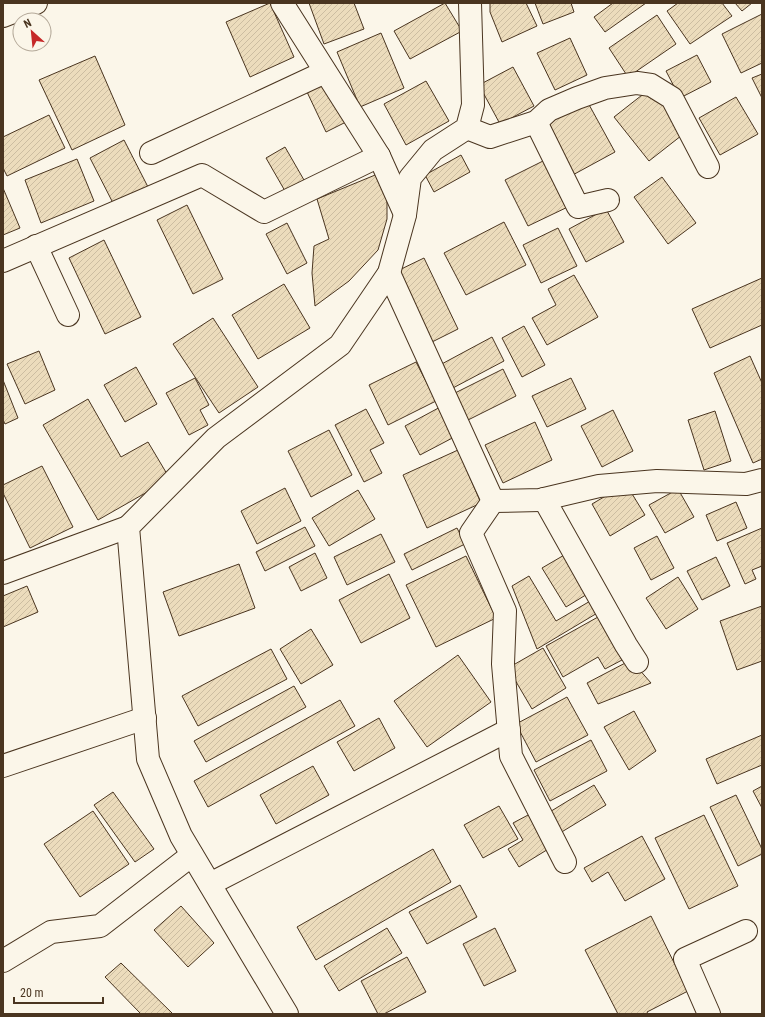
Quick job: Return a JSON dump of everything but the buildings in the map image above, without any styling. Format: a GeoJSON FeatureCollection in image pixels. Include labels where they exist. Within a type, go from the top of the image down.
{"type":"FeatureCollection","features":[{"type":"Feature","properties":{"kind":"street"},"geometry":{"type":"LineString","coordinates":[[3,16],[36,3]]}},
{"type":"Feature","properties":{"kind":"street"},"geometry":{"type":"LineString","coordinates":[[282,3],[379,156],[405,215]]}},
{"type":"Feature","properties":{"kind":"street"},"geometry":{"type":"LineString","coordinates":[[5,566],[128,527],[216,438],[340,345],[388,273],[405,215],[410,178],[433,150],[467,128],[473,105],[470,3]]}},
{"type":"Feature","properties":{"kind":"street"},"geometry":{"type":"LineString","coordinates":[[151,153],[325,72]]}},
{"type":"Feature","properties":{"kind":"street"},"geometry":{"type":"LineString","coordinates":[[467,128],[490,137],[536,122],[549,110],[606,88],[637,84],[651,86],[672,98],[708,167]]}},
{"type":"Feature","properties":{"kind":"street"},"geometry":{"type":"LineString","coordinates":[[536,122],[578,207],[608,200]]}},
{"type":"Feature","properties":{"kind":"street"},"geometry":{"type":"LineString","coordinates":[[3,261],[202,174],[264,212],[379,156]]}},
{"type":"Feature","properties":{"kind":"street"},"geometry":{"type":"LineString","coordinates":[[36,246],[68,315]]}},
{"type":"Feature","properties":{"kind":"street"},"geometry":{"type":"LineString","coordinates":[[388,273],[493,501]]}},
{"type":"Feature","properties":{"kind":"street"},"geometry":{"type":"LineString","coordinates":[[493,501],[544,499],[599,486],[657,481],[746,484],[762,480]]}},
{"type":"Feature","properties":{"kind":"street"},"geometry":{"type":"LineString","coordinates":[[544,499],[637,662]]}},
{"type":"Feature","properties":{"kind":"street"},"geometry":{"type":"LineString","coordinates":[[493,501],[471,533],[505,611],[503,664],[511,756],[565,862]]}},
{"type":"Feature","properties":{"kind":"street"},"geometry":{"type":"LineString","coordinates":[[128,527],[148,759],[181,836],[287,1014]]}},
{"type":"Feature","properties":{"kind":"street"},"geometry":{"type":"LineString","coordinates":[[3,766],[145,718]]}},
{"type":"Feature","properties":{"kind":"street"},"geometry":{"type":"LineString","coordinates":[[210,884],[509,730]]}},
{"type":"Feature","properties":{"kind":"street"},"geometry":{"type":"LineString","coordinates":[[3,961],[51,932],[100,926],[192,855]]}},
{"type":"Feature","properties":{"kind":"street"},"geometry":{"type":"LineString","coordinates":[[709,1014],[684,959],[746,931]]}}]}
